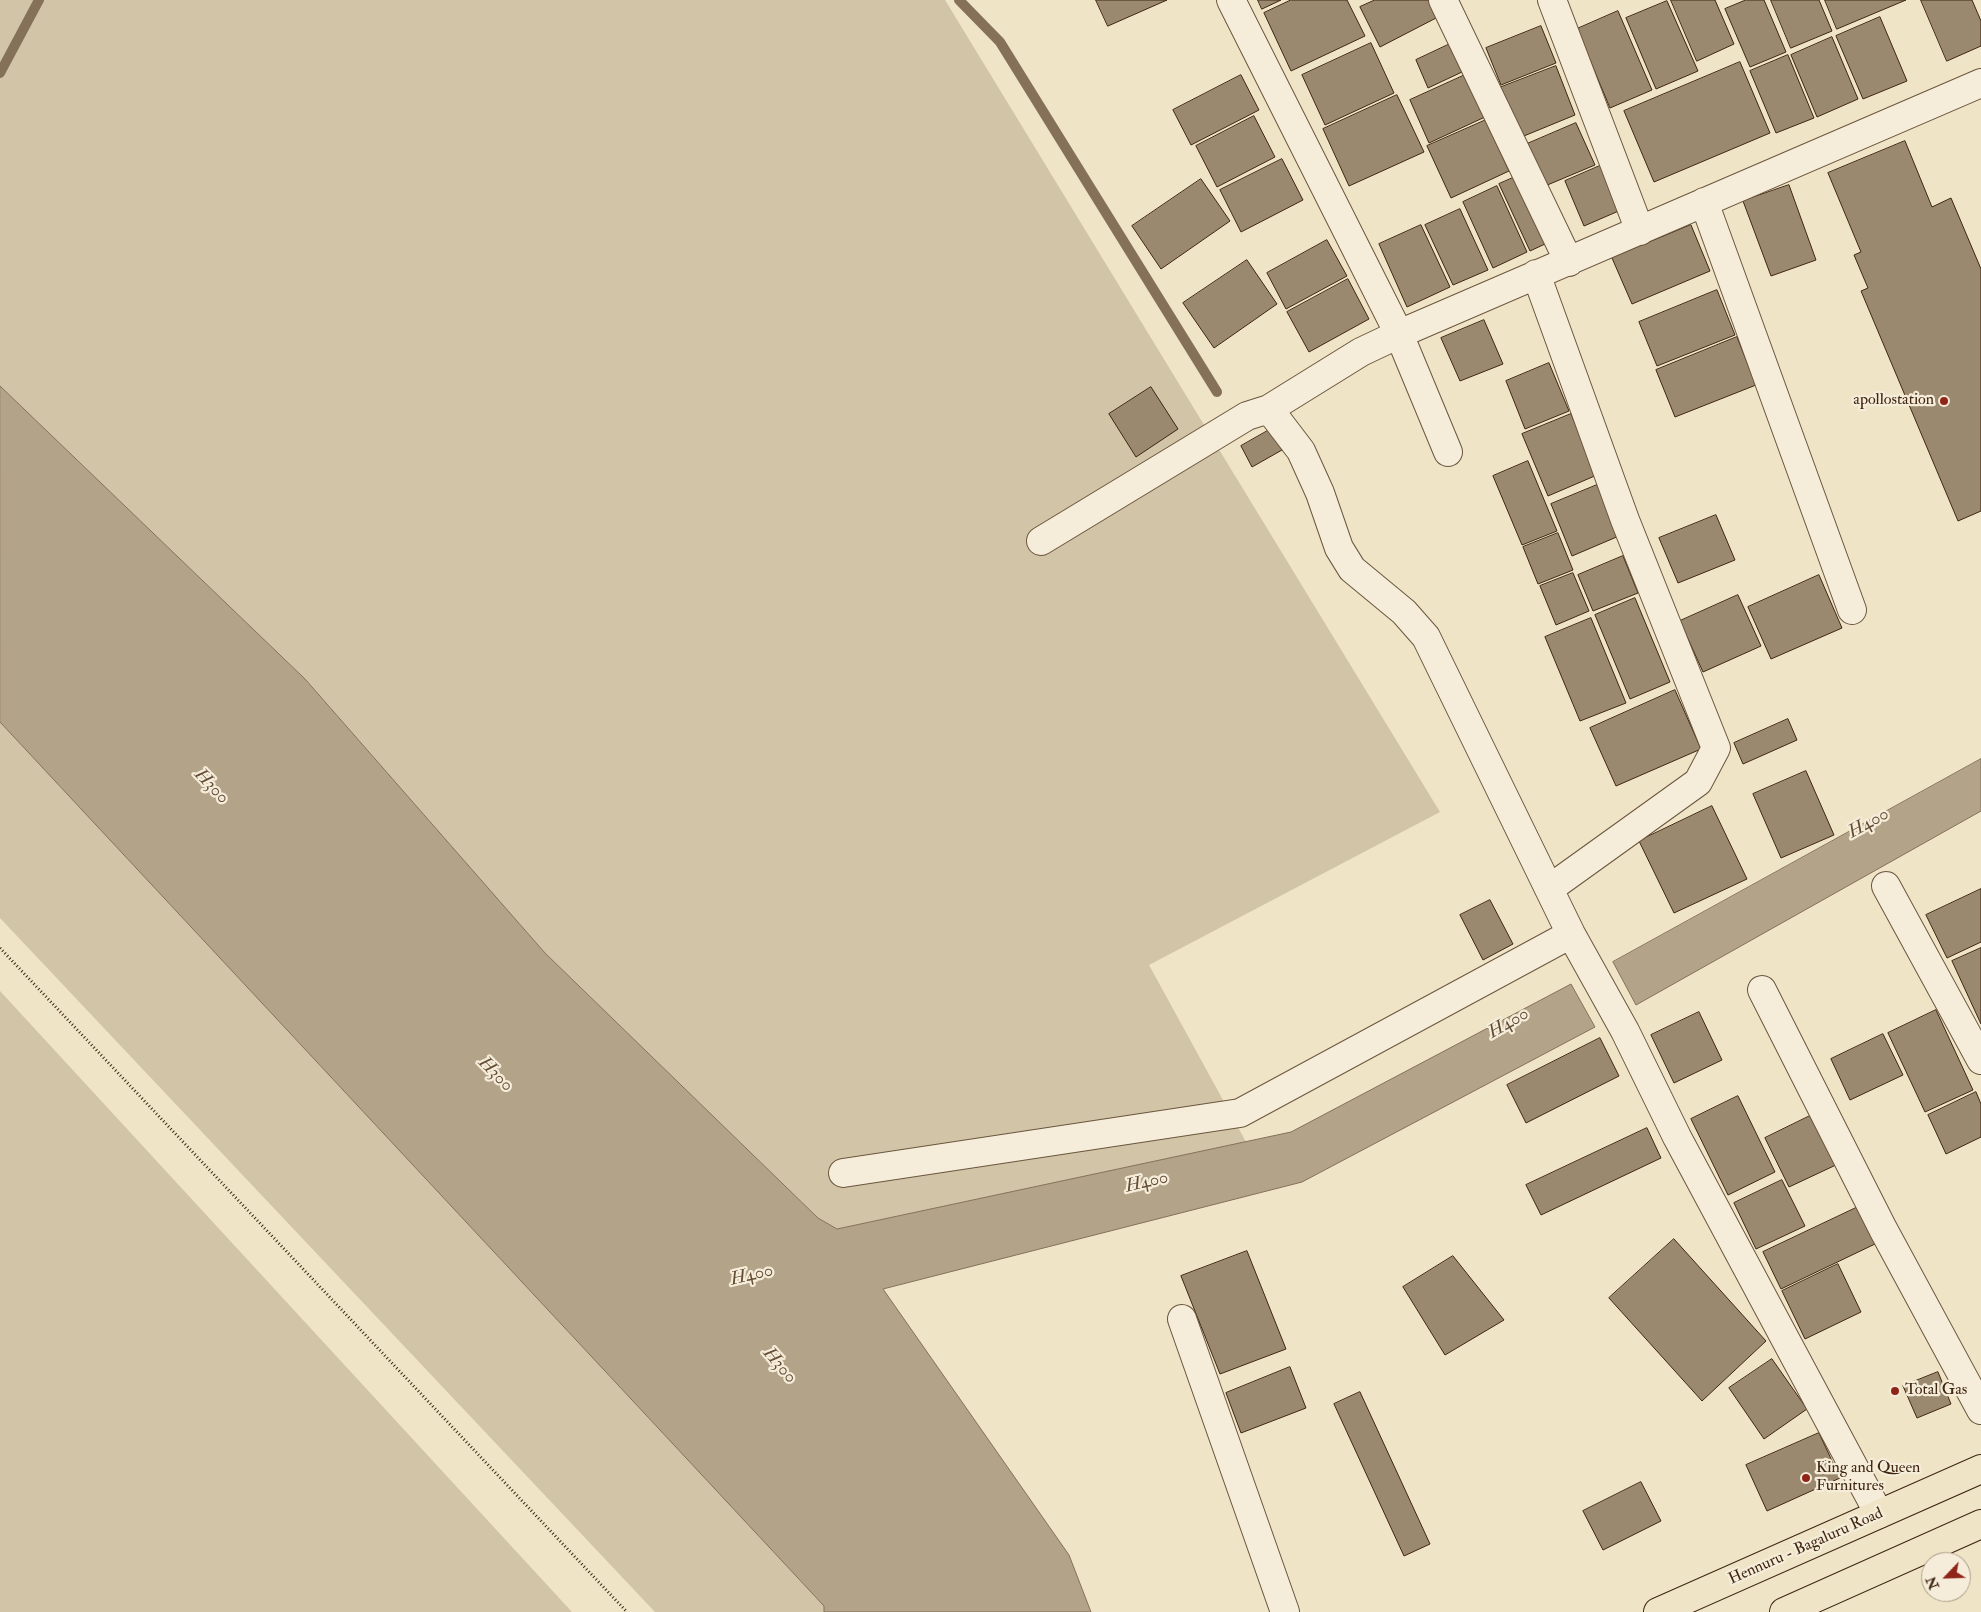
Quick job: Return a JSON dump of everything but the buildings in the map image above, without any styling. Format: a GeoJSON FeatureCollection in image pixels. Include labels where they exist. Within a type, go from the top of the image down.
{"type":"FeatureCollection","features":[{"type":"Feature","properties":{"kind":"main road","name":"Hennuru - Bagaluru Road"},"geometry":{"type":"LineString","coordinates":[[1658,1612],[1981,1469]]}},
{"type":"Feature","properties":{"kind":"main road"},"geometry":{"type":"LineString","coordinates":[[1784,1612],[1981,1524]]}},
{"type":"Feature","properties":{"kind":"street"},"geometry":{"type":"LineString","coordinates":[[1231,0],[1399,334],[1448,452]]}},
{"type":"Feature","properties":{"kind":"street"},"geometry":{"type":"LineString","coordinates":[[1444,0],[1569,262]]}},
{"type":"Feature","properties":{"kind":"street"},"geometry":{"type":"LineString","coordinates":[[1552,0],[1640,231]]}},
{"type":"Feature","properties":{"kind":"street"},"geometry":{"type":"LineString","coordinates":[[1041,541],[1246,416],[1268,409],[1361,352],[1536,274],[1569,262],[1981,83]]}},
{"type":"Feature","properties":{"kind":"street"},"geometry":{"type":"LineString","coordinates":[[1704,202],[1852,610]]}},
{"type":"Feature","properties":{"kind":"street"},"geometry":{"type":"LineString","coordinates":[[1536,274],[1624,520],[1716,748],[1698,782],[1549,889]]}},
{"type":"Feature","properties":{"kind":"street"},"geometry":{"type":"LineString","coordinates":[[1268,409],[1301,451],[1320,493],[1339,548],[1352,569],[1404,612],[1426,636],[1571,934],[1625,1031],[1677,1137],[1879,1514]]}},
{"type":"Feature","properties":{"kind":"street"},"geometry":{"type":"LineString","coordinates":[[1886,886],[1981,1060]]}},
{"type":"Feature","properties":{"kind":"street"},"geometry":{"type":"LineString","coordinates":[[844,1172],[1240,1113],[1571,934]]}},
{"type":"Feature","properties":{"kind":"street"},"geometry":{"type":"LineString","coordinates":[[1762,990],[1883,1229],[1981,1410]]}},
{"type":"Feature","properties":{"kind":"street"},"geometry":{"type":"LineString","coordinates":[[1182,1319],[1285,1612]]}},
{"type":"Feature","properties":{"kind":"path"},"geometry":{"type":"LineString","coordinates":[[0,948],[627,1612]]}},
{"type":"Feature","properties":{"kind":"shaded area"},"geometry":{"type":"Polygon","coordinates":[[[0,0],[945,0],[1440,812],[1149,965],[1246,1142],[837,1229],[818,1218],[545,953],[305,679],[0,386],[0,0]]]}},
{"type":"Feature","properties":{"kind":"shaded area"},"geometry":{"type":"Polygon","coordinates":[[[0,722],[824,1606],[824,1612],[655,1612],[0,918],[0,722]]]}},
{"type":"Feature","properties":{"kind":"shaded area"},"geometry":{"type":"Polygon","coordinates":[[[0,991],[572,1612],[0,1612],[0,991]]]}},
{"type":"Feature","properties":{"kind":"water"},"geometry":{"type":"Polygon","coordinates":[[[0,386],[305,679],[545,953],[818,1218],[837,1229],[1291,1132],[1571,984],[1595,1027],[1302,1182],[883,1289],[1069,1555],[1091,1612],[824,1612],[824,1606],[0,722],[0,386]]]}},
{"type":"Feature","properties":{"kind":"water","name":"H400"},"geometry":{"type":"Polygon","coordinates":[[[1981,759],[1981,811],[1636,1005],[1613,962],[1981,759]]]}},
{"type":"Feature","properties":{"kind":"waterway"},"geometry":{"type":"LineString","coordinates":[[0,73],[39,0]]}},
{"type":"Feature","properties":{"kind":"waterway"},"geometry":{"type":"LineString","coordinates":[[959,0],[1000,42],[1217,392]]}},
{"type":"Feature","properties":{"kind":"place","name":"apollostation"},"geometry":{"type":"Point","coordinates":[1944,401]}},
{"type":"Feature","properties":{"kind":"place","name":"Total Gas"},"geometry":{"type":"Point","coordinates":[1895,1391]}},
{"type":"Feature","properties":{"kind":"place","name":"King and Queen Furnitures"},"geometry":{"type":"Point","coordinates":[1806,1478]}},
{"type":"Feature","properties":{"kind":"water label","name":"H300"},"geometry":{"type":"Point","coordinates":[211,787]}},
{"type":"Feature","properties":{"kind":"water label","name":"H300"},"geometry":{"type":"Point","coordinates":[495,1075]}},
{"type":"Feature","properties":{"kind":"water label","name":"H300"},"geometry":{"type":"Point","coordinates":[779,1366]}}]}
